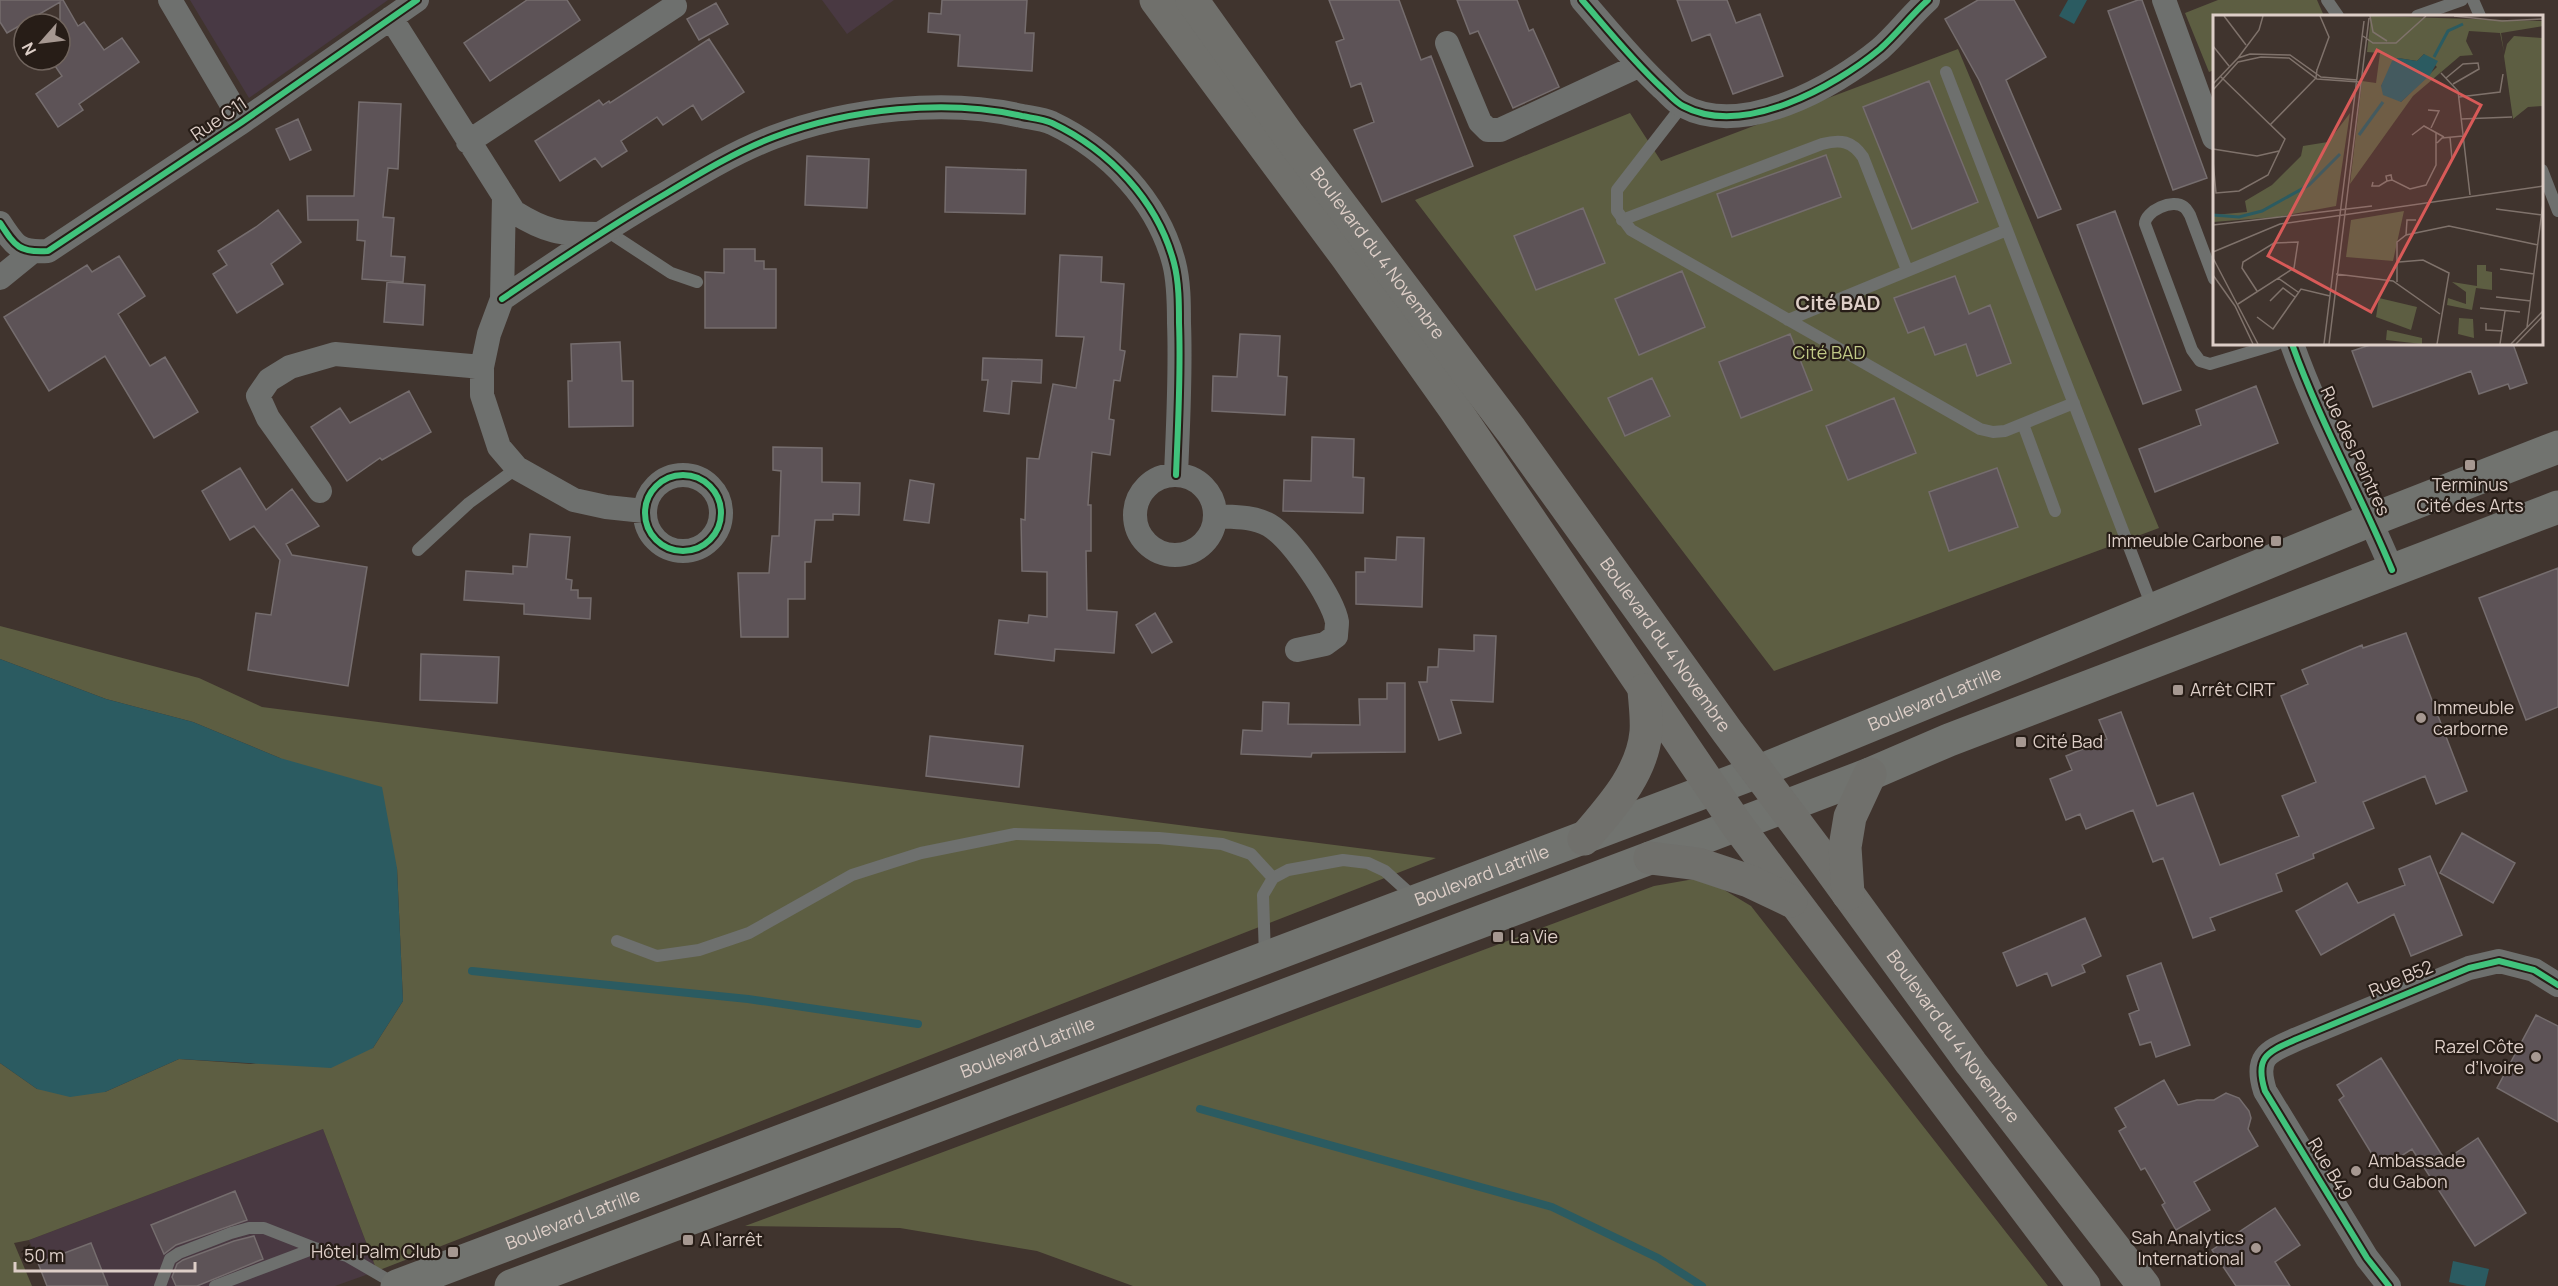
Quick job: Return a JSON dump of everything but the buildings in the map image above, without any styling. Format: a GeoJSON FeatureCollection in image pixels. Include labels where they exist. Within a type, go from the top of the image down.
{"type":"FeatureCollection","features":[{"type":"Feature","properties":{"kind":"main road","name":"Boulevard du 4 Novembre"},"geometry":{"type":"LineString","coordinates":[[1156,0],[1346,256],[1440,388],[1737,825],[2084,1286]]}},
{"type":"Feature","properties":{"kind":"main road","name":"Boulevard du 4 Novembre"},"geometry":{"type":"LineString","coordinates":[[1192,0],[1289,136],[1511,430],[1757,772],[1971,1063],[2144,1286]]}},
{"type":"Feature","properties":{"kind":"main road","name":"Boulevard Latrille"},"geometry":{"type":"LineString","coordinates":[[398,1286],[1584,840],[1757,772],[2371,520],[2558,447]]}},
{"type":"Feature","properties":{"kind":"main road"},"geometry":{"type":"LineString","coordinates":[[511,1286],[1737,825],[1870,774],[1949,740],[2558,507]]}},
{"type":"Feature","properties":{"kind":"main road"},"geometry":{"type":"LineString","coordinates":[[1584,840],[1613,804],[1640,760],[1646,732],[1644,690]]}},
{"type":"Feature","properties":{"kind":"main road"},"geometry":{"type":"LineString","coordinates":[[1932,700],[1949,740]]}},
{"type":"Feature","properties":{"kind":"main road"},"geometry":{"type":"LineString","coordinates":[[1848,894],[1845,847],[1850,817],[1870,774]]}},
{"type":"Feature","properties":{"kind":"main road"},"geometry":{"type":"LineString","coordinates":[[1650,858],[1698,864],[1749,881],[1795,903]]}},
{"type":"Feature","properties":{"kind":"street"},"geometry":{"type":"LineString","coordinates":[[170,0],[242,122]]}},
{"type":"Feature","properties":{"kind":"street","name":"Rue C11"},"geometry":{"type":"LineString","coordinates":[[32,252],[48,251],[242,122],[417,0]]}},
{"type":"Feature","properties":{"kind":"street"},"geometry":{"type":"LineString","coordinates":[[1582,0],[1638,66],[1682,106],[1726,117],[1752,114],[1805,96],[1849,73],[1882,47],[1928,0]]}},
{"type":"Feature","properties":{"kind":"street"},"geometry":{"type":"LineString","coordinates":[[2164,0],[2213,135]]}},
{"type":"Feature","properties":{"kind":"street"},"geometry":{"type":"LineString","coordinates":[[468,142],[675,6]]}},
{"type":"Feature","properties":{"kind":"street"},"geometry":{"type":"LineString","coordinates":[[391,18],[514,212],[536,226],[564,234],[598,234]]}},
{"type":"Feature","properties":{"kind":"street"},"geometry":{"type":"LineString","coordinates":[[1447,43],[1480,122],[1488,130],[1500,130],[1638,66]]}},
{"type":"Feature","properties":{"kind":"street"},"geometry":{"type":"LineString","coordinates":[[502,299],[598,234],[718,163],[773,137],[804,127],[890,110],[933,106],[991,108],[1050,122],[1098,150],[1131,183],[1157,220],[1174,263],[1179,308],[1181,369],[1176,474]]}},
{"type":"Feature","properties":{"kind":"street"},"geometry":{"type":"LineString","coordinates":[[504,196],[502,299],[489,334],[482,367],[482,395],[499,447],[517,468],[574,500],[606,507],[644,511]]}},
{"type":"Feature","properties":{"kind":"street"},"geometry":{"type":"LineString","coordinates":[[0,223],[15,246],[32,252]]}},
{"type":"Feature","properties":{"kind":"street"},"geometry":{"type":"LineString","coordinates":[[0,278],[32,252]]}},
{"type":"Feature","properties":{"kind":"street","name":"Rue des Peintres"},"geometry":{"type":"LineString","coordinates":[[2292,345],[2320,416],[2371,520],[2392,570]]}},
{"type":"Feature","properties":{"kind":"street"},"geometry":{"type":"LineString","coordinates":[[320,491],[268,418],[258,396],[269,380],[290,367],[335,354],[482,367]]}},
{"type":"Feature","properties":{"kind":"street"},"geometry":{"type":"LineString","coordinates":[[1176,474],[1191,478],[1204,487],[1212,501],[1215,516],[1211,532],[1202,544],[1189,553],[1173,555],[1158,552],[1145,542],[1137,529],[1134,513],[1138,498],[1147,485],[1161,477],[1176,474]]}},
{"type":"Feature","properties":{"kind":"street"},"geometry":{"type":"LineString","coordinates":[[1215,516],[1246,518],[1269,525],[1288,541],[1326,596],[1337,622],[1336,636],[1325,644],[1297,651]]}},
{"type":"Feature","properties":{"kind":"street","name":"Rue B52"},"geometry":{"type":"LineString","coordinates":[[2261,1061],[2271,1051],[2297,1039],[2469,968],[2499,961],[2534,970],[2558,985]]}},
{"type":"Feature","properties":{"kind":"street","name":"Rue B49"},"geometry":{"type":"LineString","coordinates":[[2261,1061],[2260,1074],[2265,1091],[2367,1258],[2389,1286]]}},
{"type":"Feature","properties":{"kind":"lane"},"geometry":{"type":"LineString","coordinates":[[2420,15],[2462,0]]}},
{"type":"Feature","properties":{"kind":"lane"},"geometry":{"type":"LineString","coordinates":[[2473,0],[2480,15]]}},
{"type":"Feature","properties":{"kind":"lane"},"geometry":{"type":"LineString","coordinates":[[2328,3],[2337,15]]}},
{"type":"Feature","properties":{"kind":"lane"},"geometry":{"type":"LineString","coordinates":[[1946,72],[2154,610]]}},
{"type":"Feature","properties":{"kind":"lane"},"geometry":{"type":"LineString","coordinates":[[1682,106],[1617,190],[1616,201],[1622,220],[1631,230],[1980,429],[2005,431],[2074,403]]}},
{"type":"Feature","properties":{"kind":"lane"},"geometry":{"type":"LineString","coordinates":[[1622,220],[1822,144],[1832,141],[1848,142],[1856,147],[1863,157],[1907,270]]}},
{"type":"Feature","properties":{"kind":"lane"},"geometry":{"type":"LineString","coordinates":[[2543,175],[2558,212]]}},
{"type":"Feature","properties":{"kind":"lane"},"geometry":{"type":"LineString","coordinates":[[2213,276],[2190,215],[2184,206],[2176,204],[2150,212],[2145,218],[2145,224],[2192,350],[2200,361],[2210,364],[2240,348],[2268,345]]}},
{"type":"Feature","properties":{"kind":"lane"},"geometry":{"type":"LineString","coordinates":[[1788,320],[2007,230]]}},
{"type":"Feature","properties":{"kind":"lane"},"geometry":{"type":"LineString","coordinates":[[598,234],[613,236],[671,273],[697,282]]}},
{"type":"Feature","properties":{"kind":"lane"},"geometry":{"type":"LineString","coordinates":[[2023,424],[2055,511]]}},
{"type":"Feature","properties":{"kind":"lane"},"geometry":{"type":"LineString","coordinates":[[418,550],[469,503],[517,468]]}},
{"type":"Feature","properties":{"kind":"lane"},"geometry":{"type":"LineString","coordinates":[[616,941],[657,956],[699,950],[749,933],[852,875],[921,853],[1015,834],[1159,838],[1222,844],[1251,854],[1273,878]]}},
{"type":"Feature","properties":{"kind":"lane"},"geometry":{"type":"LineString","coordinates":[[1265,960],[1263,895],[1273,878],[1288,870],[1343,860],[1368,863],[1385,871],[1419,902]]}},
{"type":"Feature","properties":{"kind":"lane"},"geometry":{"type":"LineString","coordinates":[[160,1286],[170,1259],[190,1249],[249,1228],[264,1228],[315,1248],[346,1256],[398,1286]]}},
{"type":"Feature","properties":{"kind":"lane"},"geometry":{"type":"LineString","coordinates":[[215,1286],[315,1248]]}},
{"type":"Feature","properties":{"kind":"shaded area"},"geometry":{"type":"Polygon","coordinates":[[[190,0],[388,0],[249,98],[190,0]]]}},
{"type":"Feature","properties":{"kind":"shaded area"},"geometry":{"type":"Polygon","coordinates":[[[822,0],[894,0],[847,34],[822,0]]]}},
{"type":"Feature","properties":{"kind":"shaded area"},"geometry":{"type":"Polygon","coordinates":[[[323,1129],[377,1271],[335,1286],[47,1286],[29,1240],[323,1129]]]}},
{"type":"Feature","properties":{"kind":"green space"},"geometry":{"type":"Polygon","coordinates":[[[2218,0],[2317,0],[2324,15],[2213,15],[2213,70],[2209,72],[2185,13],[2218,0]]]}},
{"type":"Feature","properties":{"kind":"green space","name":"Cité BAD"},"geometry":{"type":"Polygon","coordinates":[[[1958,49],[2159,528],[1774,671],[1415,200],[1630,113],[1661,161],[1958,49]]]}},
{"type":"Feature","properties":{"kind":"green space"},"geometry":{"type":"Polygon","coordinates":[[[0,626],[199,678],[262,707],[1436,858],[377,1271],[323,1129],[29,1240],[14,1243],[32,1286],[0,1286],[0,1063],[37,1089],[105,1092],[179,1059],[251,1064],[373,1048],[403,1001],[397,868],[280,758],[193,722],[106,699],[0,659],[0,626]]]}},
{"type":"Feature","properties":{"kind":"green space"},"geometry":{"type":"Polygon","coordinates":[[[1694,879],[1721,888],[1751,906],[2048,1286],[1133,1286],[1037,1251],[900,1228],[745,1226],[1654,886],[1694,879]]]}},
{"type":"Feature","properties":{"kind":"water"},"geometry":{"type":"Polygon","coordinates":[[[2068,0],[2087,0],[2074,24],[2059,16],[2068,0]]]}},
{"type":"Feature","properties":{"kind":"water"},"geometry":{"type":"Polygon","coordinates":[[[0,659],[106,699],[193,722],[280,758],[382,787],[397,868],[403,1001],[373,1048],[331,1068],[179,1059],[105,1092],[70,1097],[37,1089],[0,1063],[0,659]]]}},
{"type":"Feature","properties":{"kind":"water"},"geometry":{"type":"Polygon","coordinates":[[[2453,1261],[2489,1269],[2485,1286],[2467,1286],[2449,1282],[2453,1261]]]}},
{"type":"Feature","properties":{"kind":"waterway"},"geometry":{"type":"LineString","coordinates":[[472,971],[748,999],[918,1024]]}},
{"type":"Feature","properties":{"kind":"waterway"},"geometry":{"type":"LineString","coordinates":[[1200,1109],[1552,1207],[1658,1258],[1702,1286]]}},
{"type":"Feature","properties":{"kind":"cycle path"},"geometry":{"type":"LineString","coordinates":[[0,223],[14,242],[24,249],[48,251],[242,122],[417,0]]}},
{"type":"Feature","properties":{"kind":"cycle path"},"geometry":{"type":"LineString","coordinates":[[1582,0],[1641,67],[1677,102],[1707,114],[1733,116],[1760,112],[1787,104],[1838,78],[1880,49],[1928,0]]}},
{"type":"Feature","properties":{"kind":"cycle path"},"geometry":{"type":"LineString","coordinates":[[502,299],[604,231],[706,170],[760,143],[803,127],[865,113],[930,107],[993,111],[1045,121],[1073,134],[1111,163],[1143,199],[1167,240],[1176,270],[1179,301],[1176,475]]}},
{"type":"Feature","properties":{"kind":"cycle path"},"geometry":{"type":"LineString","coordinates":[[2292,345],[2315,401],[2392,570]]}},
{"type":"Feature","properties":{"kind":"cycle path"},"geometry":{"type":"LineString","coordinates":[[683,475],[697,478],[710,486],[718,499],[721,513],[718,527],[710,540],[697,548],[683,551],[669,548],[656,540],[648,527],[645,513],[648,499],[656,486],[669,478],[683,475]]}},
{"type":"Feature","properties":{"kind":"cycle path"},"geometry":{"type":"LineString","coordinates":[[2389,1286],[2367,1258],[2265,1091],[2261,1070],[2266,1057],[2287,1044],[2469,968],[2499,961],[2534,970],[2558,985]]}},
{"type":"Feature","properties":{"kind":"place","name":"Terminus Cité des Arts"},"geometry":{"type":"Point","coordinates":[2470,465]}},
{"type":"Feature","properties":{"kind":"place","name":"Immeuble Carbone"},"geometry":{"type":"Point","coordinates":[2276,541]}},
{"type":"Feature","properties":{"kind":"place","name":"Arrêt CIRT"},"geometry":{"type":"Point","coordinates":[2178,690]}},
{"type":"Feature","properties":{"kind":"place","name":"Immeuble carborne"},"geometry":{"type":"Point","coordinates":[2421,718]}},
{"type":"Feature","properties":{"kind":"place","name":"Cité Bad"},"geometry":{"type":"Point","coordinates":[2021,742]}},
{"type":"Feature","properties":{"kind":"place","name":"La Vie"},"geometry":{"type":"Point","coordinates":[1498,937]}},
{"type":"Feature","properties":{"kind":"place","name":"Razel Côte d’Ivoire"},"geometry":{"type":"Point","coordinates":[2536,1057]}},
{"type":"Feature","properties":{"kind":"place","name":"Ambassade du Gabon"},"geometry":{"type":"Point","coordinates":[2356,1171]}},
{"type":"Feature","properties":{"kind":"place","name":"A l'arrêt"},"geometry":{"type":"Point","coordinates":[688,1240]}},
{"type":"Feature","properties":{"kind":"place","name":"Sah Analytics International"},"geometry":{"type":"Point","coordinates":[2256,1248]}},
{"type":"Feature","properties":{"kind":"place","name":"Hôtel Palm Club"},"geometry":{"type":"Point","coordinates":[453,1252]}},
{"type":"Feature","properties":{"kind":"district","name":"Cité BAD"},"geometry":{"type":"Point","coordinates":[1838,303]}}]}
